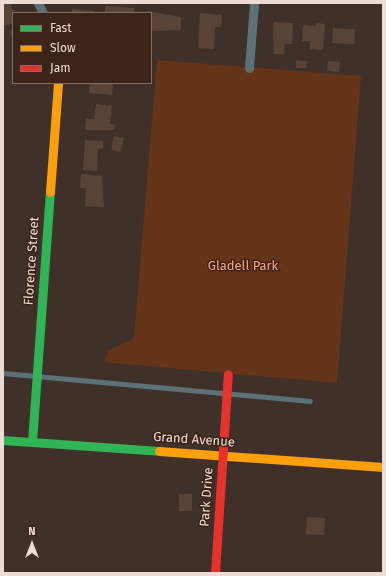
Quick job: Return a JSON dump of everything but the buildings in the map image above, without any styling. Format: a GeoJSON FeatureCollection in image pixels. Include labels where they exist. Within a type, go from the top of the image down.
{"type":"FeatureCollection","features":[{"type":"Feature","properties":{"kind":"street"},"geometry":{"type":"LineString","coordinates":[[38,3],[42,12]]}},
{"type":"Feature","properties":{"kind":"street"},"geometry":{"type":"LineString","coordinates":[[249,68],[254,3]]}},
{"type":"Feature","properties":{"kind":"street","name":"Florence Street"},"geometry":{"type":"LineString","coordinates":[[32,442],[58,84]]}},
{"type":"Feature","properties":{"kind":"street","name":"Park Drive"},"geometry":{"type":"LineString","coordinates":[[215,573],[228,374]]}},
{"type":"Feature","properties":{"kind":"street","name":"Grand Avenue"},"geometry":{"type":"LineString","coordinates":[[3,440],[383,467]]}},
{"type":"Feature","properties":{"kind":"lane"},"geometry":{"type":"LineString","coordinates":[[3,373],[310,400]]}},
{"type":"Feature","properties":{"kind":"green space","name":"Gladell Park"},"geometry":{"type":"Polygon","coordinates":[[[157,60],[361,76],[337,383],[104,362],[108,351],[134,338],[157,60]]]}},
{"type":"Feature","properties":{"kind":"traffic: fast"},"geometry":{"type":"LineString","coordinates":[[32,442],[50,192]]}},
{"type":"Feature","properties":{"kind":"traffic: fast"},"geometry":{"type":"LineString","coordinates":[[3,440],[159,451]]}},
{"type":"Feature","properties":{"kind":"traffic: slow"},"geometry":{"type":"LineString","coordinates":[[50,192],[58,84]]}},
{"type":"Feature","properties":{"kind":"traffic: slow"},"geometry":{"type":"LineString","coordinates":[[159,451],[383,467]]}},
{"type":"Feature","properties":{"kind":"traffic: jam"},"geometry":{"type":"LineString","coordinates":[[215,573],[228,374]]}}]}
